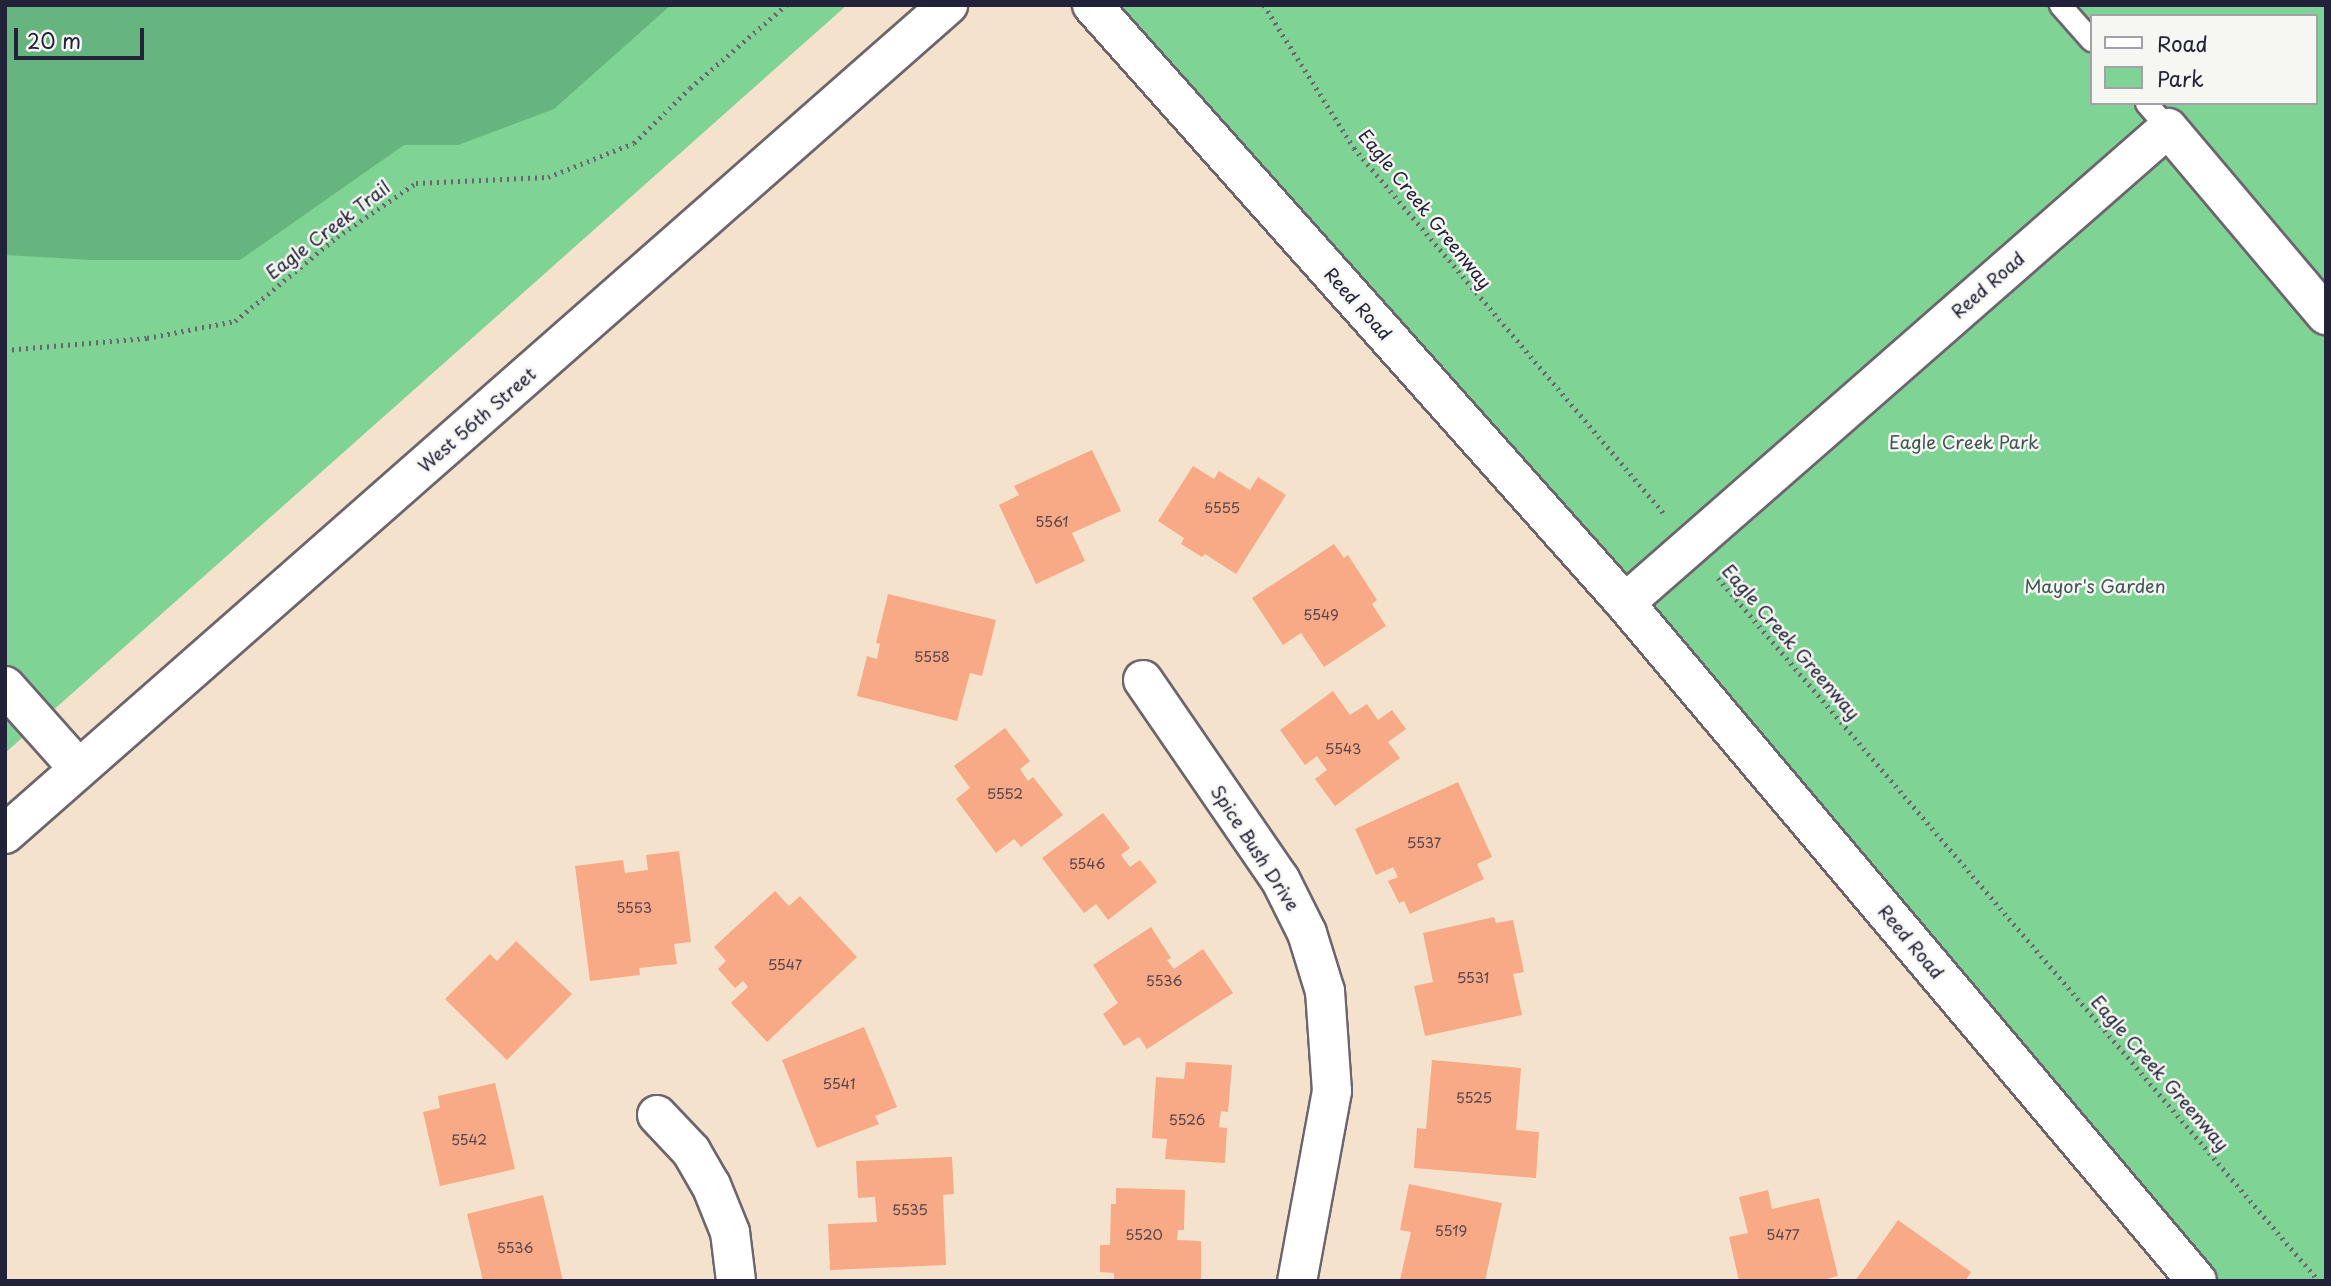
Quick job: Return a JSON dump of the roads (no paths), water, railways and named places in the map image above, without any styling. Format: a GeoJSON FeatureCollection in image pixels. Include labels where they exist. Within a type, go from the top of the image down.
{"type":"FeatureCollection","features":[{"type":"Feature","properties":{"kind":"main road","name":"West 56th Street"},"geometry":{"type":"LineString","coordinates":[[5,834],[146,713],[947,5]]}},
{"type":"Feature","properties":{"kind":"main road","name":"Reed Road"},"geometry":{"type":"LineString","coordinates":[[1092,5],[1625,603],[2197,1281]]}},
{"type":"Feature","properties":{"kind":"main road","name":"Reed Road"},"geometry":{"type":"LineString","coordinates":[[1625,603],[2157,116],[2326,315]]}},
{"type":"Feature","properties":{"kind":"main road","name":"Spice Bush Drive"},"geometry":{"type":"LineString","coordinates":[[1143,680],[1285,888],[1307,933],[1325,991],[1332,1091],[1297,1281]]}},
{"type":"Feature","properties":{"kind":"main road"},"geometry":{"type":"LineString","coordinates":[[5,685],[79,769]]}},
{"type":"Feature","properties":{"kind":"main road"},"geometry":{"type":"LineString","coordinates":[[657,1115],[691,1151],[711,1185],[730,1233],[736,1281]]}},
{"type":"Feature","properties":{"kind":"lane"},"geometry":{"type":"LineString","coordinates":[[2060,5],[2090,39]]}},
{"type":"Feature","properties":{"kind":"park label","name":"Eagle Creek Park"},"geometry":{"type":"Point","coordinates":[1964,442]}},
{"type":"Feature","properties":{"kind":"park label","name":"Mayor's Garden"},"geometry":{"type":"Point","coordinates":[2095,586]}}]}
